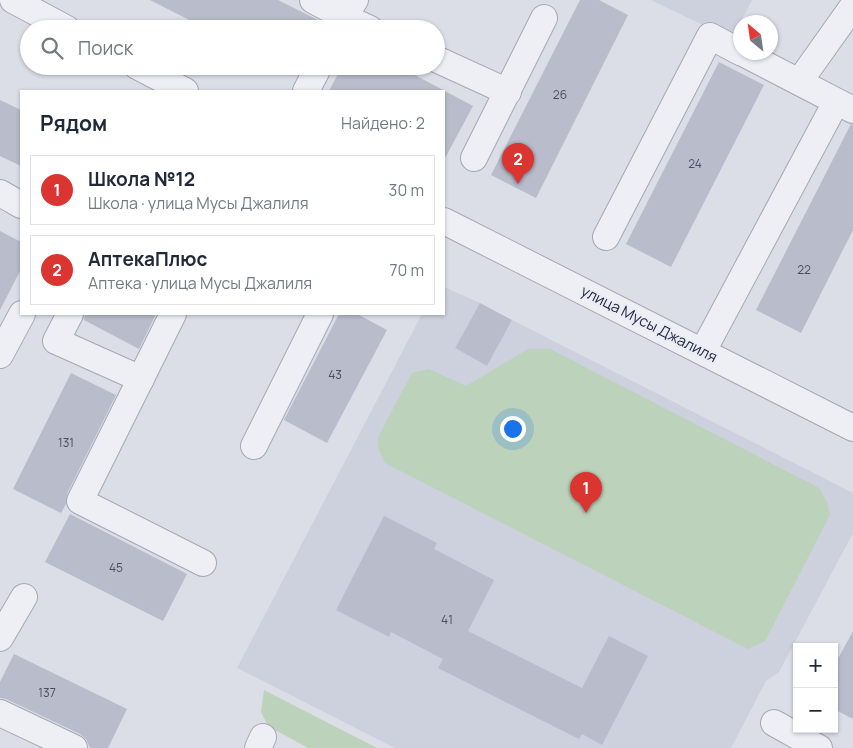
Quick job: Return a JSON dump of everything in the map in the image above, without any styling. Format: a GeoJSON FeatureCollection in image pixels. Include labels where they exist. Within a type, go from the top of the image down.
{"type":"FeatureCollection","features":[{"type":"Feature","properties":{"kind":"street"},"geometry":{"type":"LineString","coordinates":[[12,0],[50,20]]}},
{"type":"Feature","properties":{"kind":"street"},"geometry":{"type":"LineString","coordinates":[[313,0],[346,15]]}},
{"type":"Feature","properties":{"kind":"street"},"geometry":{"type":"LineString","coordinates":[[799,82],[853,6]]}},
{"type":"Feature","properties":{"kind":"street"},"geometry":{"type":"LineString","coordinates":[[474,158],[544,18]]}},
{"type":"Feature","properties":{"kind":"street"},"geometry":{"type":"LineString","coordinates":[[606,237],[710,36],[733,48]]}},
{"type":"Feature","properties":{"kind":"street"},"geometry":{"type":"LineString","coordinates":[[703,351],[845,106],[756,60]]}},
{"type":"Feature","properties":{"kind":"street"},"geometry":{"type":"LineString","coordinates":[[445,63],[508,92]]}},
{"type":"Feature","properties":{"kind":"street"},"geometry":{"type":"LineString","coordinates":[[307,90],[314,75]]}},
{"type":"Feature","properties":{"kind":"street"},"geometry":{"type":"LineString","coordinates":[[140,76],[182,90]]}},
{"type":"Feature","properties":{"kind":"street"},"geometry":{"type":"LineString","coordinates":[[0,193],[20,204]]}},
{"type":"Feature","properties":{"kind":"street","name":"улица Мусы Джалиля"},"geometry":{"type":"LineString","coordinates":[[445,222],[853,428]]}},
{"type":"Feature","properties":{"kind":"street"},"geometry":{"type":"LineString","coordinates":[[0,355],[21,315]]}},
{"type":"Feature","properties":{"kind":"street"},"geometry":{"type":"LineString","coordinates":[[69,315],[56,341],[141,379]]}},
{"type":"Feature","properties":{"kind":"street"},"geometry":{"type":"LineString","coordinates":[[173,315],[80,501],[203,563]]}},
{"type":"Feature","properties":{"kind":"street"},"geometry":{"type":"LineString","coordinates":[[254,446],[320,315]]}},
{"type":"Feature","properties":{"kind":"street"},"geometry":{"type":"LineString","coordinates":[[0,638],[24,597]]}},
{"type":"Feature","properties":{"kind":"street"},"geometry":{"type":"LineString","coordinates":[[0,713],[74,748]]}},
{"type":"Feature","properties":{"kind":"street"},"geometry":{"type":"LineString","coordinates":[[774,724],[819,748]]}},
{"type":"Feature","properties":{"kind":"shaded area"},"geometry":{"type":"Polygon","coordinates":[[[651,0],[752,0],[744,15],[733,15],[732,39],[651,0]]]}},
{"type":"Feature","properties":{"kind":"shaded area"},"geometry":{"type":"Polygon","coordinates":[[[445,287],[480,303],[455,348],[487,366],[512,320],[853,493],[853,533],[779,672],[766,681],[731,748],[395,748],[237,668],[421,315],[445,315],[445,287]]]}},
{"type":"Feature","properties":{"kind":"green space"},"geometry":{"type":"Polygon","coordinates":[[[528,349],[550,349],[819,488],[827,502],[830,515],[765,641],[748,649],[385,463],[378,448],[378,437],[412,373],[429,369],[466,386],[528,349]]]}},
{"type":"Feature","properties":{"kind":"green space"},"geometry":{"type":"Polygon","coordinates":[[[264,690],[377,748],[308,748],[268,726],[261,712],[264,690]]]}},
{"type":"Feature","properties":{"kind":"building"},"geometry":{"type":"Polygon","coordinates":[[[150,0],[278,0],[318,20],[189,20],[150,0]]]}},
{"type":"Feature","properties":{"kind":"building"},"geometry":{"type":"Polygon","coordinates":[[[580,0],[599,0],[628,15],[536,198],[491,175],[580,0]]]}},
{"type":"Feature","properties":{"kind":"building"},"geometry":{"type":"Polygon","coordinates":[[[719,62],[764,85],[671,267],[626,244],[719,62]]]}},
{"type":"Feature","properties":{"kind":"building"},"geometry":{"type":"Polygon","coordinates":[[[337,75],[415,75],[443,90],[330,90],[337,75]]]}},
{"type":"Feature","properties":{"kind":"building"},"geometry":{"type":"Polygon","coordinates":[[[445,91],[473,106],[445,158],[445,91]]]}},
{"type":"Feature","properties":{"kind":"building"},"geometry":{"type":"Polygon","coordinates":[[[0,100],[20,110],[20,166],[0,156],[0,100]]]}},
{"type":"Feature","properties":{"kind":"building"},"geometry":{"type":"Polygon","coordinates":[[[851,124],[853,125],[853,230],[801,333],[756,310],[851,124]]]}},
{"type":"Feature","properties":{"kind":"building"},"geometry":{"type":"Polygon","coordinates":[[[0,231],[20,241],[20,271],[0,310],[0,231]]]}},
{"type":"Feature","properties":{"kind":"building"},"geometry":{"type":"Polygon","coordinates":[[[480,303],[512,320],[487,366],[455,348],[480,303]]]}},
{"type":"Feature","properties":{"kind":"building"},"geometry":{"type":"Polygon","coordinates":[[[85,315],[156,315],[139,349],[84,320],[85,315]]]}},
{"type":"Feature","properties":{"kind":"building"},"geometry":{"type":"Polygon","coordinates":[[[338,315],[359,315],[387,330],[327,443],[284,420],[338,315]]]}},
{"type":"Feature","properties":{"kind":"building"},"geometry":{"type":"Polygon","coordinates":[[[71,373],[116,395],[67,494],[66,504],[61,513],[13,489],[71,373]]]}},
{"type":"Feature","properties":{"kind":"building"},"geometry":{"type":"Polygon","coordinates":[[[70,514],[187,574],[163,621],[45,562],[70,514]]]}},
{"type":"Feature","properties":{"kind":"building"},"geometry":{"type":"Polygon","coordinates":[[[384,516],[437,543],[434,549],[494,580],[468,631],[582,688],[609,636],[648,656],[602,745],[582,734],[579,739],[438,668],[443,659],[391,632],[389,637],[336,610],[384,516]]]}},
{"type":"Feature","properties":{"kind":"building"},"geometry":{"type":"Polygon","coordinates":[[[853,631],[853,719],[838,711],[838,659],[853,631]]]}},
{"type":"Feature","properties":{"kind":"building"},"geometry":{"type":"Polygon","coordinates":[[[14,654],[127,709],[108,748],[90,748],[86,739],[80,734],[6,699],[0,698],[0,682],[14,654]]]}},
{"type":"Feature","properties":{"kind":"place","name":"АптекаПлюс"},"geometry":{"type":"Point","coordinates":[518,184]}},
{"type":"Feature","properties":{"kind":"place","name":"Школа №12"},"geometry":{"type":"Point","coordinates":[586,513]}}]}
